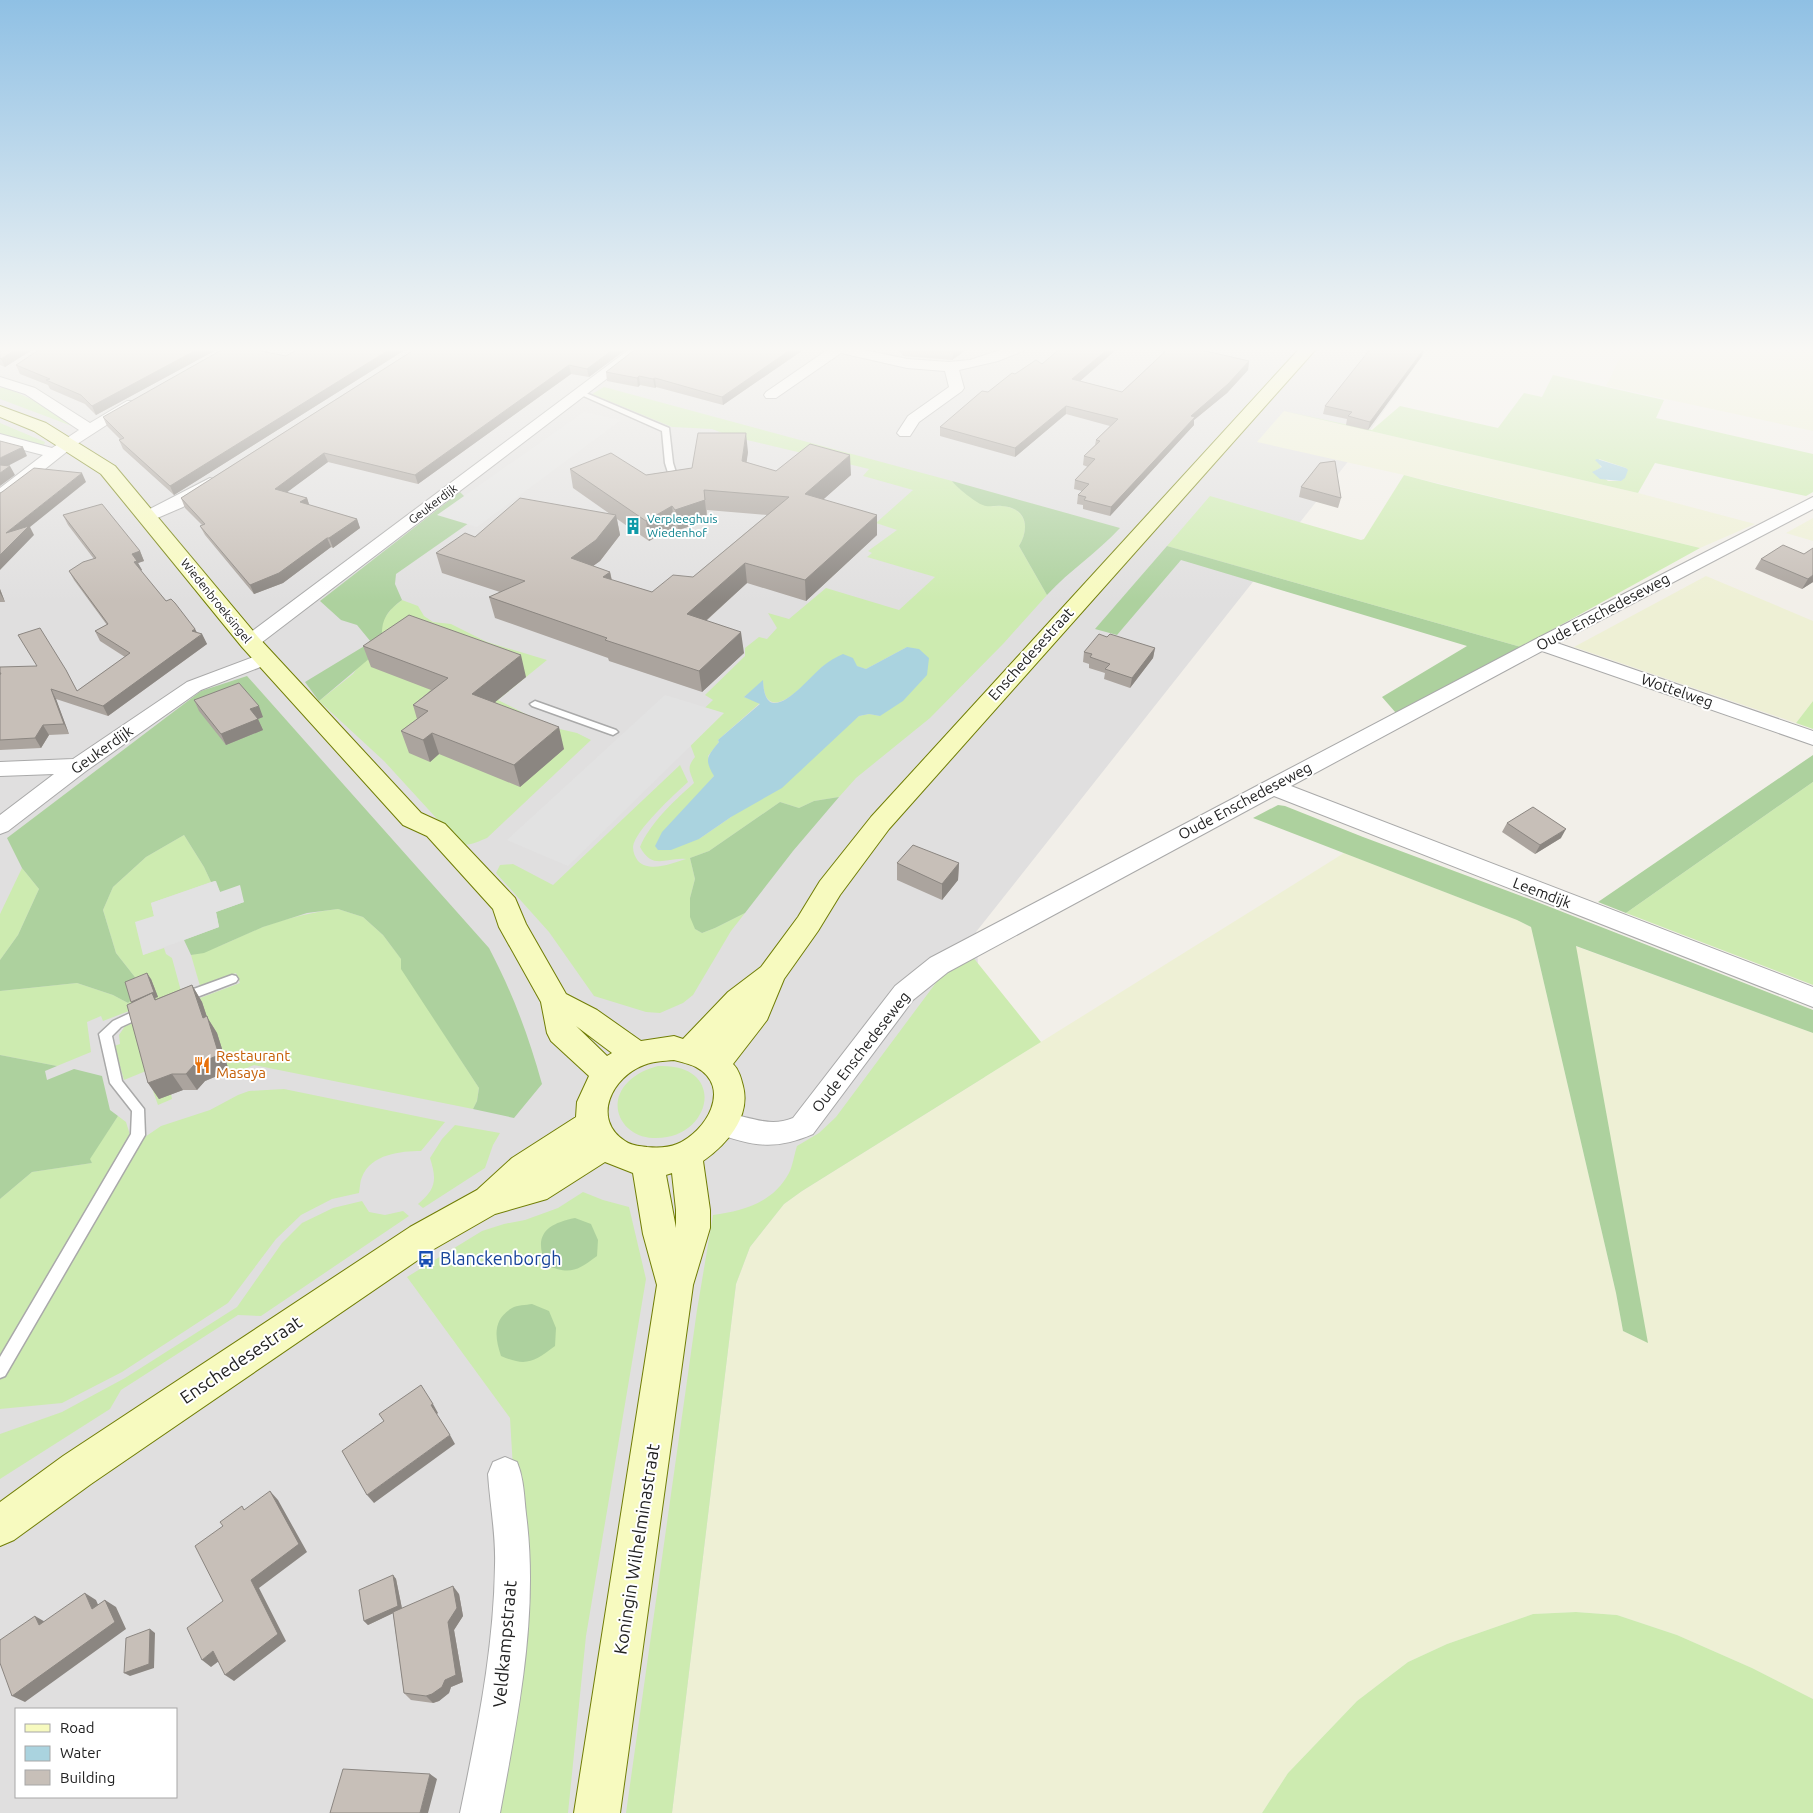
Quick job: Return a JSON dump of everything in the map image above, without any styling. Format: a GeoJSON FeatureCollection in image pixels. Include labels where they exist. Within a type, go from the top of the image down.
{"type":"FeatureCollection","features":[{"type":"Feature","properties":{"kind":"main road","name":"Wiedenbroeksingel"},"geometry":{"type":"LineString","coordinates":[[46,433],[61,448],[108,470],[264,659],[412,819],[415,831],[427,847],[489,914],[513,928],[522,940],[556,1002],[562,1033],[607,1074]]}},
{"type":"Feature","properties":{"kind":"main road","name":"Enschedesestraat"},"geometry":{"type":"LineString","coordinates":[[704,1057],[757,1012],[771,975],[808,924],[830,888],[880,823],[1233,433]]}},
{"type":"Feature","properties":{"kind":"main road"},"geometry":{"type":"LineString","coordinates":[[556,1002],[586,1018],[636,1054]]}},
{"type":"Feature","properties":{"kind":"main road"},"geometry":{"type":"LineString","coordinates":[[674,1048],[704,1057],[726,1076],[731,1091],[730,1107],[724,1124],[714,1136],[686,1155],[667,1160],[647,1162],[617,1154],[599,1134],[590,1111],[598,1086],[607,1074],[620,1063],[636,1054],[654,1049],[674,1048]]}},
{"type":"Feature","properties":{"kind":"main road","name":"Enschedesestraat"},"geometry":{"type":"LineString","coordinates":[[0,1526],[85,1465],[422,1238],[487,1201],[535,1189],[599,1134]]}},
{"type":"Feature","properties":{"kind":"main road","name":"Koningin Wilhelminastraat"},"geometry":{"type":"LineString","coordinates":[[597,1813],[675,1285],[693,1228],[693,1210],[686,1155]]}},
{"type":"Feature","properties":{"kind":"main road","name":"Koningin Wilhelminastraat"},"geometry":{"type":"LineString","coordinates":[[647,1162],[660,1234],[675,1285]]}},
{"type":"Feature","properties":{"kind":"street"},"geometry":{"type":"LineString","coordinates":[[0,496],[83,433]]}},
{"type":"Feature","properties":{"kind":"street","name":"Geukerdijk"},"geometry":{"type":"LineString","coordinates":[[250,642],[528,433]]}},
{"type":"Feature","properties":{"kind":"street","name":"Wiedenbroeksingel"},"geometry":{"type":"LineString","coordinates":[[0,439],[61,448]]}},
{"type":"Feature","properties":{"kind":"street"},"geometry":{"type":"LineString","coordinates":[[148,517],[178,503],[224,473]]}},
{"type":"Feature","properties":{"kind":"street","name":"Oude Enschedeseweg"},"geometry":{"type":"LineString","coordinates":[[724,1124],[775,1135],[789,1133],[803,1126],[904,993],[939,965],[1541,644],[1813,502]]}},
{"type":"Feature","properties":{"kind":"street","name":"Wottelweg"},"geometry":{"type":"LineString","coordinates":[[1541,644],[1813,738]]}},
{"type":"Feature","properties":{"kind":"street","name":"Geukerdijk"},"geometry":{"type":"LineString","coordinates":[[0,826],[78,766],[194,686],[264,659]]}},
{"type":"Feature","properties":{"kind":"street"},"geometry":{"type":"LineString","coordinates":[[0,769],[78,766]]}},
{"type":"Feature","properties":{"kind":"street","name":"Leemdijk"},"geometry":{"type":"LineString","coordinates":[[1272,787],[1813,997]]}},
{"type":"Feature","properties":{"kind":"street","name":"Veldkampstraat"},"geometry":{"type":"LineString","coordinates":[[480,1813],[501,1703],[513,1563],[505,1474]]}},
{"type":"Feature","properties":{"kind":"lane"},"geometry":{"type":"LineString","coordinates":[[666,433],[669,463],[675,482]]}},
{"type":"Feature","properties":{"kind":"lane"},"geometry":{"type":"LineString","coordinates":[[535,704],[613,732]]}},
{"type":"Feature","properties":{"kind":"lane"},"geometry":{"type":"LineString","coordinates":[[168,1002],[232,979]]}},
{"type":"Feature","properties":{"kind":"lane"},"geometry":{"type":"LineString","coordinates":[[0,1371],[138,1135],[138,1109],[116,1083],[105,1034],[117,1024],[152,1008]]}},
{"type":"Feature","properties":{"kind":"shaded area"},"geometry":{"type":"Polygon","coordinates":[[[0,433],[1369,433],[1350,459],[976,932],[1030,1813],[0,1813],[0,433]]]}},
{"type":"Feature","properties":{"kind":"shaded area"},"geometry":{"type":"Polygon","coordinates":[[[555,433],[604,433],[477,527],[437,515],[555,433]]]}},
{"type":"Feature","properties":{"kind":"shaded area"},"geometry":{"type":"Polygon","coordinates":[[[665,695],[724,713],[568,866],[507,840],[665,695]]]}},
{"type":"Feature","properties":{"kind":"shaded area"},"geometry":{"type":"Polygon","coordinates":[[[215,881],[220,892],[240,885],[244,902],[216,912],[219,927],[143,955],[135,922],[154,916],[151,903],[215,881]]]}},
{"type":"Feature","properties":{"kind":"green space"},"geometry":{"type":"Polygon","coordinates":[[[0,433],[23,433],[45,442],[44,445],[0,436],[0,433]]]}},
{"type":"Feature","properties":{"kind":"green space"},"geometry":{"type":"Polygon","coordinates":[[[721,433],[773,433],[952,481],[965,493],[981,502],[1017,511],[1022,515],[1025,526],[1025,533],[1019,546],[1047,595],[1003,644],[930,718],[856,778],[839,797],[814,801],[799,808],[780,802],[709,851],[690,858],[695,879],[690,898],[695,929],[702,933],[745,913],[731,931],[693,995],[683,1003],[660,1013],[646,1012],[594,996],[549,932],[496,873],[500,865],[513,864],[553,885],[680,765],[688,782],[648,822],[635,840],[633,849],[638,861],[643,865],[655,867],[686,859],[655,861],[650,859],[640,847],[656,821],[694,783],[690,767],[695,757],[684,728],[713,700],[705,695],[745,656],[745,648],[759,637],[767,639],[777,628],[768,613],[789,619],[826,588],[899,610],[935,577],[867,557],[872,553],[868,551],[897,530],[876,523],[913,490],[863,476],[869,469],[721,433]],[[907,647],[866,669],[856,666],[823,666],[798,690],[779,702],[771,702],[766,695],[763,681],[744,697],[760,703],[718,740],[719,742],[708,756],[714,776],[703,789],[699,839],[731,817],[859,716],[869,714],[880,716],[907,647]]]}},
{"type":"Feature","properties":{"kind":"green space"},"geometry":{"type":"Polygon","coordinates":[[[1265,433],[1377,433],[1638,493],[1755,524],[1700,548],[1404,475],[1257,442],[1265,433]]]}},
{"type":"Feature","properties":{"kind":"green space"},"geometry":{"type":"Polygon","coordinates":[[[1377,433],[1720,433],[1813,454],[1813,492],[1806,496],[1655,463],[1638,493],[1377,433]],[[1599,459],[1600,466],[1602,467],[1595,471],[1608,481],[1621,481],[1627,470],[1599,459]]]}},
{"type":"Feature","properties":{"kind":"green space"},"geometry":{"type":"Polygon","coordinates":[[[1404,475],[1700,548],[1521,647],[1167,546],[1210,496],[1361,540],[1364,539],[1404,475]]]}},
{"type":"Feature","properties":{"kind":"green space"},"geometry":{"type":"Polygon","coordinates":[[[952,481],[1120,528],[1047,595],[1019,546],[1025,526],[1021,515],[1010,508],[980,504],[952,481]]]}},
{"type":"Feature","properties":{"kind":"green space"},"geometry":{"type":"Polygon","coordinates":[[[460,492],[469,501],[469,523],[396,574],[395,584],[402,600],[384,620],[382,632],[383,647],[319,701],[305,682],[371,642],[357,625],[341,620],[320,601],[460,492]]]}},
{"type":"Feature","properties":{"kind":"green space"},"geometry":{"type":"Polygon","coordinates":[[[1813,518],[1813,541],[1786,533],[1813,518]]]}},
{"type":"Feature","properties":{"kind":"green space"},"geometry":{"type":"Polygon","coordinates":[[[1167,546],[1521,647],[1396,713],[1382,697],[1467,646],[1181,560],[1117,635],[1095,629],[1167,546]]]}},
{"type":"Feature","properties":{"kind":"green space"},"geometry":{"type":"Polygon","coordinates":[[[1706,576],[1813,621],[1813,701],[1796,723],[1574,647],[1706,576]]]}},
{"type":"Feature","properties":{"kind":"green space"},"geometry":{"type":"Polygon","coordinates":[[[402,600],[418,606],[424,616],[433,622],[451,624],[487,642],[547,660],[498,700],[551,727],[577,733],[591,740],[487,838],[467,845],[460,844],[384,761],[319,701],[353,674],[381,633],[383,620],[392,608],[402,600]]]}},
{"type":"Feature","properties":{"kind":"green space"},"geometry":{"type":"Polygon","coordinates":[[[247,676],[489,948],[519,1014],[542,1084],[514,1118],[473,1109],[477,1101],[479,1088],[401,969],[401,959],[383,935],[363,917],[338,909],[307,913],[263,927],[204,953],[191,955],[184,940],[219,927],[216,912],[244,902],[220,892],[216,881],[211,882],[184,835],[146,857],[113,887],[103,910],[116,953],[138,981],[139,993],[128,1003],[113,995],[77,983],[0,991],[0,960],[18,935],[39,889],[22,868],[7,838],[201,691],[247,676]]]}},
{"type":"Feature","properties":{"kind":"green space"},"geometry":{"type":"Polygon","coordinates":[[[1813,701],[1813,729],[1796,723],[1813,701]]]}},
{"type":"Feature","properties":{"kind":"green space"},"geometry":{"type":"Polygon","coordinates":[[[1813,755],[1813,782],[1626,913],[1598,902],[1813,755]]]}},
{"type":"Feature","properties":{"kind":"green space"},"geometry":{"type":"Polygon","coordinates":[[[1813,782],[1813,985],[1626,913],[1813,782]]]}},
{"type":"Feature","properties":{"kind":"green space"},"geometry":{"type":"Polygon","coordinates":[[[839,797],[793,851],[745,913],[702,933],[695,929],[690,917],[690,898],[695,879],[690,858],[709,851],[780,802],[799,808],[814,801],[839,797]]]}},
{"type":"Feature","properties":{"kind":"green space"},"geometry":{"type":"Polygon","coordinates":[[[1278,805],[1285,806],[1527,898],[1813,1010],[1813,1033],[1576,946],[1648,1343],[1623,1331],[1616,1293],[1531,927],[1253,818],[1278,805]]]}},
{"type":"Feature","properties":{"kind":"green space"},"geometry":{"type":"Polygon","coordinates":[[[184,835],[211,882],[151,903],[154,916],[143,955],[164,948],[166,954],[172,958],[181,991],[103,1021],[101,1016],[87,1022],[91,1052],[57,1066],[0,1055],[0,991],[77,983],[113,995],[128,1003],[139,993],[138,981],[116,953],[103,910],[113,887],[146,857],[184,835]]]}},
{"type":"Feature","properties":{"kind":"green space"},"geometry":{"type":"Polygon","coordinates":[[[1344,853],[1531,927],[1616,1293],[1623,1331],[1647,1342],[1575,946],[1813,1033],[1813,1699],[1752,1668],[1677,1635],[1617,1615],[1576,1612],[1533,1614],[1447,1644],[1408,1662],[1357,1701],[1288,1773],[1262,1813],[672,1813],[736,1284],[750,1247],[784,1204],[802,1191],[1344,853]]]}},
{"type":"Feature","properties":{"kind":"green space"},"geometry":{"type":"Polygon","coordinates":[[[22,868],[39,889],[18,935],[0,960],[0,914],[22,868]]]}},
{"type":"Feature","properties":{"kind":"green space"},"geometry":{"type":"Polygon","coordinates":[[[338,909],[363,917],[383,935],[402,960],[402,969],[479,1088],[477,1101],[473,1109],[254,1065],[224,1078],[218,1075],[171,1094],[172,1099],[158,1105],[146,1071],[124,1080],[114,1046],[120,1044],[119,1035],[125,1026],[240,983],[236,973],[200,986],[191,955],[210,950],[281,921],[338,909]]]}},
{"type":"Feature","properties":{"kind":"green space"},"geometry":{"type":"Polygon","coordinates":[[[972,956],[1041,1042],[802,1191],[784,1204],[750,1247],[736,1284],[672,1813],[626,1813],[697,1310],[713,1215],[746,1208],[775,1192],[792,1167],[797,1146],[819,1133],[836,1117],[938,980],[951,968],[972,956]]]}},
{"type":"Feature","properties":{"kind":"green space"},"geometry":{"type":"Polygon","coordinates":[[[0,1055],[57,1066],[45,1071],[47,1080],[74,1069],[102,1076],[110,1110],[118,1116],[90,1159],[92,1163],[32,1172],[0,1199],[0,1055]]]}},
{"type":"Feature","properties":{"kind":"green space"},"geometry":{"type":"Polygon","coordinates":[[[658,1066],[681,1068],[695,1076],[703,1088],[704,1102],[699,1116],[689,1128],[673,1136],[653,1138],[633,1132],[626,1126],[618,1110],[618,1100],[621,1091],[631,1079],[650,1068],[658,1066]]]}},
{"type":"Feature","properties":{"kind":"green space"},"geometry":{"type":"Polygon","coordinates":[[[284,1089],[445,1122],[421,1151],[387,1155],[372,1163],[362,1177],[359,1193],[332,1199],[301,1215],[276,1239],[228,1303],[122,1372],[62,1403],[0,1409],[0,1379],[142,1139],[161,1126],[210,1110],[249,1091],[284,1089]]]}},
{"type":"Feature","properties":{"kind":"green space"},"geometry":{"type":"Polygon","coordinates":[[[118,1116],[126,1122],[131,1138],[0,1359],[0,1199],[32,1172],[92,1163],[89,1159],[118,1116]]]}},
{"type":"Feature","properties":{"kind":"green space"},"geometry":{"type":"Polygon","coordinates":[[[455,1125],[500,1133],[493,1145],[485,1168],[423,1208],[418,1204],[432,1189],[434,1178],[430,1158],[442,1139],[455,1125]]]}},
{"type":"Feature","properties":{"kind":"green space"},"geometry":{"type":"Polygon","coordinates":[[[583,1192],[629,1207],[646,1279],[586,1636],[568,1813],[495,1813],[523,1637],[510,1418],[407,1277],[482,1231],[525,1220],[558,1208],[583,1192]]]}},
{"type":"Feature","properties":{"kind":"green space"},"geometry":{"type":"Polygon","coordinates":[[[362,1201],[369,1212],[385,1215],[403,1211],[409,1216],[261,1316],[238,1315],[121,1390],[110,1409],[0,1479],[0,1434],[62,1412],[125,1378],[237,1307],[282,1243],[302,1223],[333,1208],[362,1201]]]}},
{"type":"Feature","properties":{"kind":"green space"},"geometry":{"type":"Polygon","coordinates":[[[575,1218],[591,1224],[598,1240],[597,1256],[573,1270],[561,1270],[546,1265],[541,1246],[545,1232],[556,1224],[575,1218]]]}},
{"type":"Feature","properties":{"kind":"green space"},"geometry":{"type":"Polygon","coordinates":[[[532,1304],[549,1311],[556,1328],[555,1346],[530,1361],[517,1361],[501,1356],[497,1343],[497,1330],[501,1318],[514,1307],[532,1304]]]}},
{"type":"Feature","properties":{"kind":"green space"},"geometry":{"type":"Polygon","coordinates":[[[1576,1612],[1617,1615],[1677,1635],[1752,1668],[1813,1699],[1813,1813],[1262,1813],[1288,1773],[1357,1701],[1408,1662],[1447,1644],[1533,1614],[1576,1612]]]}},
{"type":"Feature","properties":{"kind":"water"},"geometry":{"type":"Polygon","coordinates":[[[1595,460],[1626,468],[1628,470],[1625,478],[1621,481],[1600,479],[1592,472],[1602,467],[1595,460]]]}},
{"type":"Feature","properties":{"kind":"water"},"geometry":{"type":"Polygon","coordinates":[[[907,647],[919,649],[929,658],[927,675],[903,701],[880,716],[869,714],[859,716],[782,788],[731,817],[699,839],[671,850],[658,850],[655,846],[662,832],[714,776],[709,766],[708,758],[719,742],[718,740],[760,704],[744,697],[763,680],[766,695],[771,702],[779,702],[798,690],[825,664],[843,654],[853,658],[857,666],[866,669],[907,647]]]}},
{"type":"Feature","properties":{"kind":"building"},"geometry":{"type":"Polygon","coordinates":[[[119,433],[256,433],[170,486],[119,440],[124,438],[119,433]]]}},
{"type":"Feature","properties":{"kind":"building"},"geometry":{"type":"Polygon","coordinates":[[[284,433],[474,433],[415,475],[324,453],[275,489],[307,498],[300,502],[357,519],[279,573],[250,585],[200,526],[205,524],[181,498],[284,433]]]}},
{"type":"Feature","properties":{"kind":"building"},"geometry":{"type":"Polygon","coordinates":[[[698,433],[746,433],[742,461],[776,471],[810,444],[850,455],[805,494],[877,515],[805,580],[745,563],[687,614],[741,632],[699,671],[605,640],[607,638],[489,597],[525,581],[436,553],[465,533],[475,537],[520,498],[616,515],[596,540],[571,558],[610,572],[603,577],[652,592],[673,575],[693,577],[789,497],[704,490],[705,500],[675,510],[672,506],[646,521],[570,469],[611,453],[646,475],[692,468],[698,433]]]}},
{"type":"Feature","properties":{"kind":"building"},"geometry":{"type":"Polygon","coordinates":[[[960,433],[1034,433],[1015,448],[960,433]]]}},
{"type":"Feature","properties":{"kind":"building"},"geometry":{"type":"Polygon","coordinates":[[[1104,433],[1180,433],[1111,507],[1084,500],[1086,497],[1078,495],[1089,484],[1075,480],[1095,459],[1084,456],[1100,441],[1096,440],[1104,433]]]}},
{"type":"Feature","properties":{"kind":"building"},"geometry":{"type":"Polygon","coordinates":[[[0,441],[23,447],[0,458],[0,441]]]}},
{"type":"Feature","properties":{"kind":"building"},"geometry":{"type":"Polygon","coordinates":[[[1335,461],[1341,498],[1301,487],[1320,463],[1335,461]]]}},
{"type":"Feature","properties":{"kind":"building"},"geometry":{"type":"Polygon","coordinates":[[[0,465],[10,466],[0,473],[0,465]]]}},
{"type":"Feature","properties":{"kind":"building"},"geometry":{"type":"Polygon","coordinates":[[[34,468],[82,473],[6,533],[29,526],[0,555],[0,493],[34,468]]]}},
{"type":"Feature","properties":{"kind":"building"},"geometry":{"type":"Polygon","coordinates":[[[102,504],[140,551],[132,554],[137,561],[134,562],[166,601],[171,599],[175,603],[195,629],[192,631],[202,634],[103,706],[51,689],[64,724],[43,725],[35,738],[0,740],[0,667],[37,666],[18,635],[40,628],[77,691],[130,653],[95,631],[108,624],[69,571],[83,562],[96,558],[63,515],[102,504]]]}},
{"type":"Feature","properties":{"kind":"building"},"geometry":{"type":"Polygon","coordinates":[[[1783,545],[1804,554],[1813,548],[1813,575],[1808,579],[1761,559],[1783,545]]]}},
{"type":"Feature","properties":{"kind":"building"},"geometry":{"type":"Polygon","coordinates":[[[409,615],[521,655],[472,694],[559,727],[514,765],[432,733],[423,740],[401,731],[428,711],[413,705],[448,678],[363,646],[409,615]]]}},
{"type":"Feature","properties":{"kind":"building"},"geometry":{"type":"Polygon","coordinates":[[[1099,634],[1107,637],[1110,634],[1155,648],[1132,678],[1105,669],[1110,664],[1090,657],[1092,654],[1084,652],[1099,634]]]}},
{"type":"Feature","properties":{"kind":"building"},"geometry":{"type":"Polygon","coordinates":[[[239,683],[259,706],[250,709],[258,719],[221,734],[194,700],[239,683]]]}},
{"type":"Feature","properties":{"kind":"building"},"geometry":{"type":"Polygon","coordinates":[[[1533,807],[1566,829],[1540,845],[1507,823],[1533,807]]]}},
{"type":"Feature","properties":{"kind":"building"},"geometry":{"type":"Polygon","coordinates":[[[913,845],[959,863],[942,884],[897,863],[913,845]]]}},
{"type":"Feature","properties":{"kind":"building"},"geometry":{"type":"Polygon","coordinates":[[[147,973],[154,992],[131,1002],[125,982],[147,973]]]}},
{"type":"Feature","properties":{"kind":"building"},"geometry":{"type":"Polygon","coordinates":[[[192,985],[203,1018],[207,1016],[219,1055],[194,1065],[186,1074],[172,1074],[148,1083],[127,1005],[152,993],[155,1000],[192,985]]]}},
{"type":"Feature","properties":{"kind":"building"},"geometry":{"type":"Polygon","coordinates":[[[421,1385],[450,1435],[367,1495],[342,1451],[384,1421],[379,1414],[421,1385]]]}},
{"type":"Feature","properties":{"kind":"building"},"geometry":{"type":"Polygon","coordinates":[[[270,1491],[299,1544],[251,1580],[278,1634],[225,1675],[213,1651],[202,1660],[187,1628],[223,1601],[195,1546],[223,1526],[220,1522],[242,1506],[244,1510],[270,1491]]]}},
{"type":"Feature","properties":{"kind":"building"},"geometry":{"type":"Polygon","coordinates":[[[393,1575],[398,1606],[364,1621],[359,1590],[393,1575]]]}},
{"type":"Feature","properties":{"kind":"building"},"geometry":{"type":"Polygon","coordinates":[[[453,1586],[457,1608],[448,1622],[456,1675],[445,1680],[442,1687],[432,1694],[426,1696],[404,1693],[393,1612],[453,1586]]]}},
{"type":"Feature","properties":{"kind":"building"},"geometry":{"type":"Polygon","coordinates":[[[85,1593],[92,1609],[105,1600],[115,1622],[12,1696],[0,1663],[0,1640],[35,1616],[39,1625],[85,1593]]]}},
{"type":"Feature","properties":{"kind":"building"},"geometry":{"type":"Polygon","coordinates":[[[150,1629],[149,1664],[124,1673],[126,1638],[150,1629]]]}},
{"type":"Feature","properties":{"kind":"building"},"geometry":{"type":"Polygon","coordinates":[[[343,1769],[430,1774],[420,1813],[330,1813],[343,1769]]]}},
{"type":"Feature","properties":{"kind":"place","name":"Verpleeghuis Wiedenhof"},"geometry":{"type":"Point","coordinates":[633,526]}},
{"type":"Feature","properties":{"kind":"place","name":"Restaurant Masaya"},"geometry":{"type":"Point","coordinates":[202,1065]}},
{"type":"Feature","properties":{"kind":"place","name":"Blanckenborgh"},"geometry":{"type":"Point","coordinates":[426,1259]}}]}
